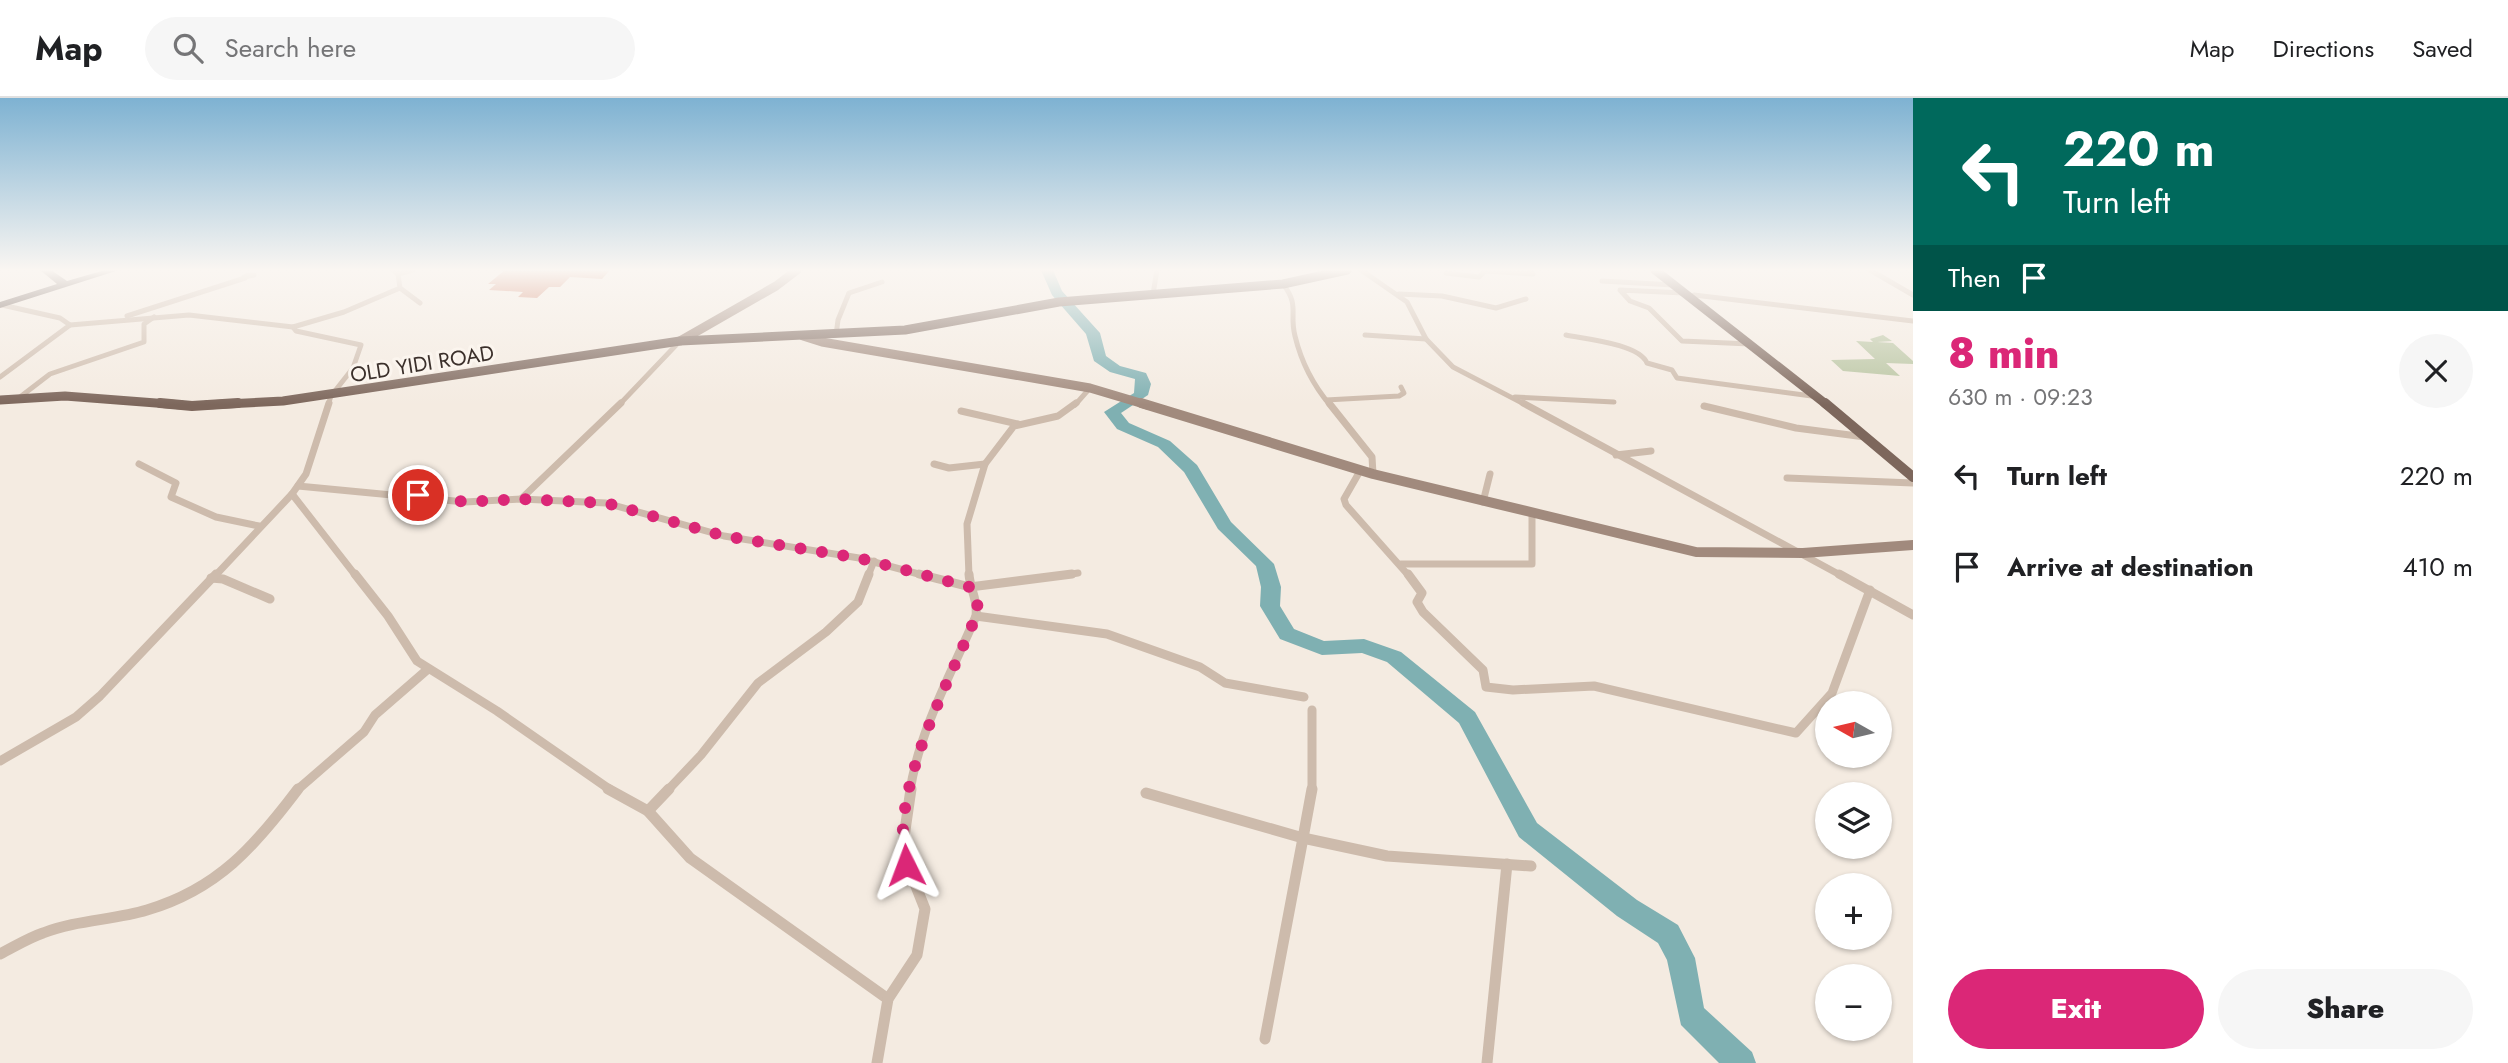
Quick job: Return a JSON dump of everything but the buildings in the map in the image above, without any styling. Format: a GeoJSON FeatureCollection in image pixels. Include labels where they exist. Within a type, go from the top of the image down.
{"type":"FeatureCollection","features":[{"type":"Feature","properties":{"kind":"main road","name":"OLD YIDI ROAD"},"geometry":{"type":"LineString","coordinates":[[0,400],[65,396],[203,406],[331,396],[680,341],[905,330],[987,315]]}},
{"type":"Feature","properties":{"kind":"main road"},"geometry":{"type":"LineString","coordinates":[[1715,315],[1819,397],[1913,477]]}},
{"type":"Feature","properties":{"kind":"main road"},"geometry":{"type":"LineString","coordinates":[[1719,315],[1814,383],[1913,466]]}},
{"type":"Feature","properties":{"kind":"street"},"geometry":{"type":"LineString","coordinates":[[47,315],[60,318],[70,325]]}},
{"type":"Feature","properties":{"kind":"street"},"geometry":{"type":"LineString","coordinates":[[121,319],[130,315]]}},
{"type":"Feature","properties":{"kind":"street"},"geometry":{"type":"LineString","coordinates":[[0,377],[70,325],[188,315]]}},
{"type":"Feature","properties":{"kind":"street"},"geometry":{"type":"LineString","coordinates":[[0,761],[44,737],[92,703],[295,490],[306,474],[331,396],[353,368],[361,345],[305,333],[293,327],[189,315]]}},
{"type":"Feature","properties":{"kind":"street"},"geometry":{"type":"LineString","coordinates":[[293,327],[334,315]]}},
{"type":"Feature","properties":{"kind":"street"},"geometry":{"type":"LineString","coordinates":[[521,499],[590,436],[680,341],[725,315]]}},
{"type":"Feature","properties":{"kind":"street"},"geometry":{"type":"LineString","coordinates":[[836,335],[840,315]]}},
{"type":"Feature","properties":{"kind":"street"},"geometry":{"type":"LineString","coordinates":[[1293,315],[1294,334],[1304,364],[1326,400],[1372,457],[1373,474]]}},
{"type":"Feature","properties":{"kind":"street"},"geometry":{"type":"LineString","coordinates":[[1414,315],[1426,339],[1453,367],[1803,553],[1913,615]]}},
{"type":"Feature","properties":{"kind":"street"},"geometry":{"type":"LineString","coordinates":[[1655,315],[1682,341],[1751,344]]}},
{"type":"Feature","properties":{"kind":"street"},"geometry":{"type":"LineString","coordinates":[[1848,315],[1913,321]]}},
{"type":"Feature","properties":{"kind":"street"},"geometry":{"type":"LineString","coordinates":[[20,397],[50,374],[144,342],[144,324],[154,317]]}},
{"type":"Feature","properties":{"kind":"street"},"geometry":{"type":"LineString","coordinates":[[1365,335],[1426,339]]}},
{"type":"Feature","properties":{"kind":"street"},"geometry":{"type":"LineString","coordinates":[[1566,335],[1631,349],[1644,356],[1647,363],[1672,370],[1677,378],[1819,397]]}},
{"type":"Feature","properties":{"kind":"street"},"geometry":{"type":"LineString","coordinates":[[803,336],[835,344],[1090,387],[1360,471],[1696,552],[1803,553],[1913,545]]}},
{"type":"Feature","properties":{"kind":"street"},"geometry":{"type":"LineString","coordinates":[[961,411],[1018,424],[1058,416],[1072,408],[1090,387]]}},
{"type":"Feature","properties":{"kind":"street"},"geometry":{"type":"LineString","coordinates":[[1326,400],[1399,396],[1404,393],[1401,387]]}},
{"type":"Feature","properties":{"kind":"street"},"geometry":{"type":"LineString","coordinates":[[1512,397],[1614,402]]}},
{"type":"Feature","properties":{"kind":"street"},"geometry":{"type":"LineString","coordinates":[[1704,406],[1796,428],[1865,437]]}},
{"type":"Feature","properties":{"kind":"street"},"geometry":{"type":"LineString","coordinates":[[877,1063],[888,999],[917,955],[925,909],[902,851],[913,772],[931,721],[976,616],[978,600],[970,587],[968,519],[985,464],[1018,424]]}},
{"type":"Feature","properties":{"kind":"street"},"geometry":{"type":"LineString","coordinates":[[1616,455],[1651,451]]}},
{"type":"Feature","properties":{"kind":"street"},"geometry":{"type":"LineString","coordinates":[[139,464],[176,483],[171,497],[212,515],[259,526]]}},
{"type":"Feature","properties":{"kind":"street"},"geometry":{"type":"LineString","coordinates":[[934,464],[955,468],[985,464]]}},
{"type":"Feature","properties":{"kind":"street"},"geometry":{"type":"LineString","coordinates":[[1360,471],[1344,499],[1346,505],[1401,564],[1422,593],[1417,601],[1423,612],[1483,670],[1486,687],[1502,691],[1569,684],[1594,686],[1796,733],[1832,693],[1870,590]]}},
{"type":"Feature","properties":{"kind":"street"},"geometry":{"type":"LineString","coordinates":[[1483,502],[1490,474]]}},
{"type":"Feature","properties":{"kind":"street"},"geometry":{"type":"LineString","coordinates":[[1787,478],[1913,483]]}},
{"type":"Feature","properties":{"kind":"street"},"geometry":{"type":"LineString","coordinates":[[295,490],[465,502],[521,499],[606,503],[724,536],[874,561],[970,587],[1077,573]]}},
{"type":"Feature","properties":{"kind":"street"},"geometry":{"type":"LineString","coordinates":[[295,490],[388,616],[417,661],[497,711],[595,782],[648,811],[690,858],[888,999]]}},
{"type":"Feature","properties":{"kind":"street"},"geometry":{"type":"LineString","coordinates":[[1401,564],[1532,564],[1532,513]]}},
{"type":"Feature","properties":{"kind":"street"},"geometry":{"type":"LineString","coordinates":[[648,811],[701,755],[758,683],[826,632],[858,602],[874,561]]}},
{"type":"Feature","properties":{"kind":"street"},"geometry":{"type":"LineString","coordinates":[[211,578],[223,579],[271,599]]}},
{"type":"Feature","properties":{"kind":"street"},"geometry":{"type":"LineString","coordinates":[[976,616],[1107,634],[1200,667],[1225,682],[1304,697]]}},
{"type":"Feature","properties":{"kind":"street"},"geometry":{"type":"LineString","coordinates":[[0,954],[44,932],[148,910],[197,889],[226,872],[262,836],[303,782],[364,732],[375,715],[428,668]]}},
{"type":"Feature","properties":{"kind":"street"},"geometry":{"type":"LineString","coordinates":[[1265,1039],[1312,800],[1312,710]]}},
{"type":"Feature","properties":{"kind":"street"},"geometry":{"type":"LineString","coordinates":[[1146,793],[1349,850],[1435,861],[1531,866]]}},
{"type":"Feature","properties":{"kind":"street"},"geometry":{"type":"LineString","coordinates":[[1487,1063],[1507,864]]}},
{"type":"Feature","properties":{"kind":"green space"},"geometry":{"type":"Polygon","coordinates":[[[1883,335],[1892,341],[1877,342],[1893,343],[1913,361],[1913,364],[1886,363],[1900,376],[1843,371],[1831,360],[1875,359],[1856,341],[1873,342],[1870,339],[1883,335]]]}},
{"type":"Feature","properties":{"kind":"waterway"},"geometry":{"type":"LineString","coordinates":[[1077,315],[1093,333],[1099,358],[1115,369],[1141,376],[1144,384],[1141,395],[1112,412],[1123,426],[1164,444],[1191,469],[1224,525],[1265,564],[1271,587],[1270,606],[1287,634],[1322,648],[1364,646],[1394,657],[1467,718],[1528,830],[1627,908],[1668,934],[1681,958],[1691,1015],[1741,1063]]}},
{"type":"Feature","properties":{"kind":"route"},"geometry":{"type":"LineString","coordinates":[[418,495],[454,498],[465,502],[521,499],[606,503],[640,510],[724,536],[874,561],[970,587],[978,600],[976,616],[931,721],[913,772],[903,837],[902,851],[906,865]]}}]}
